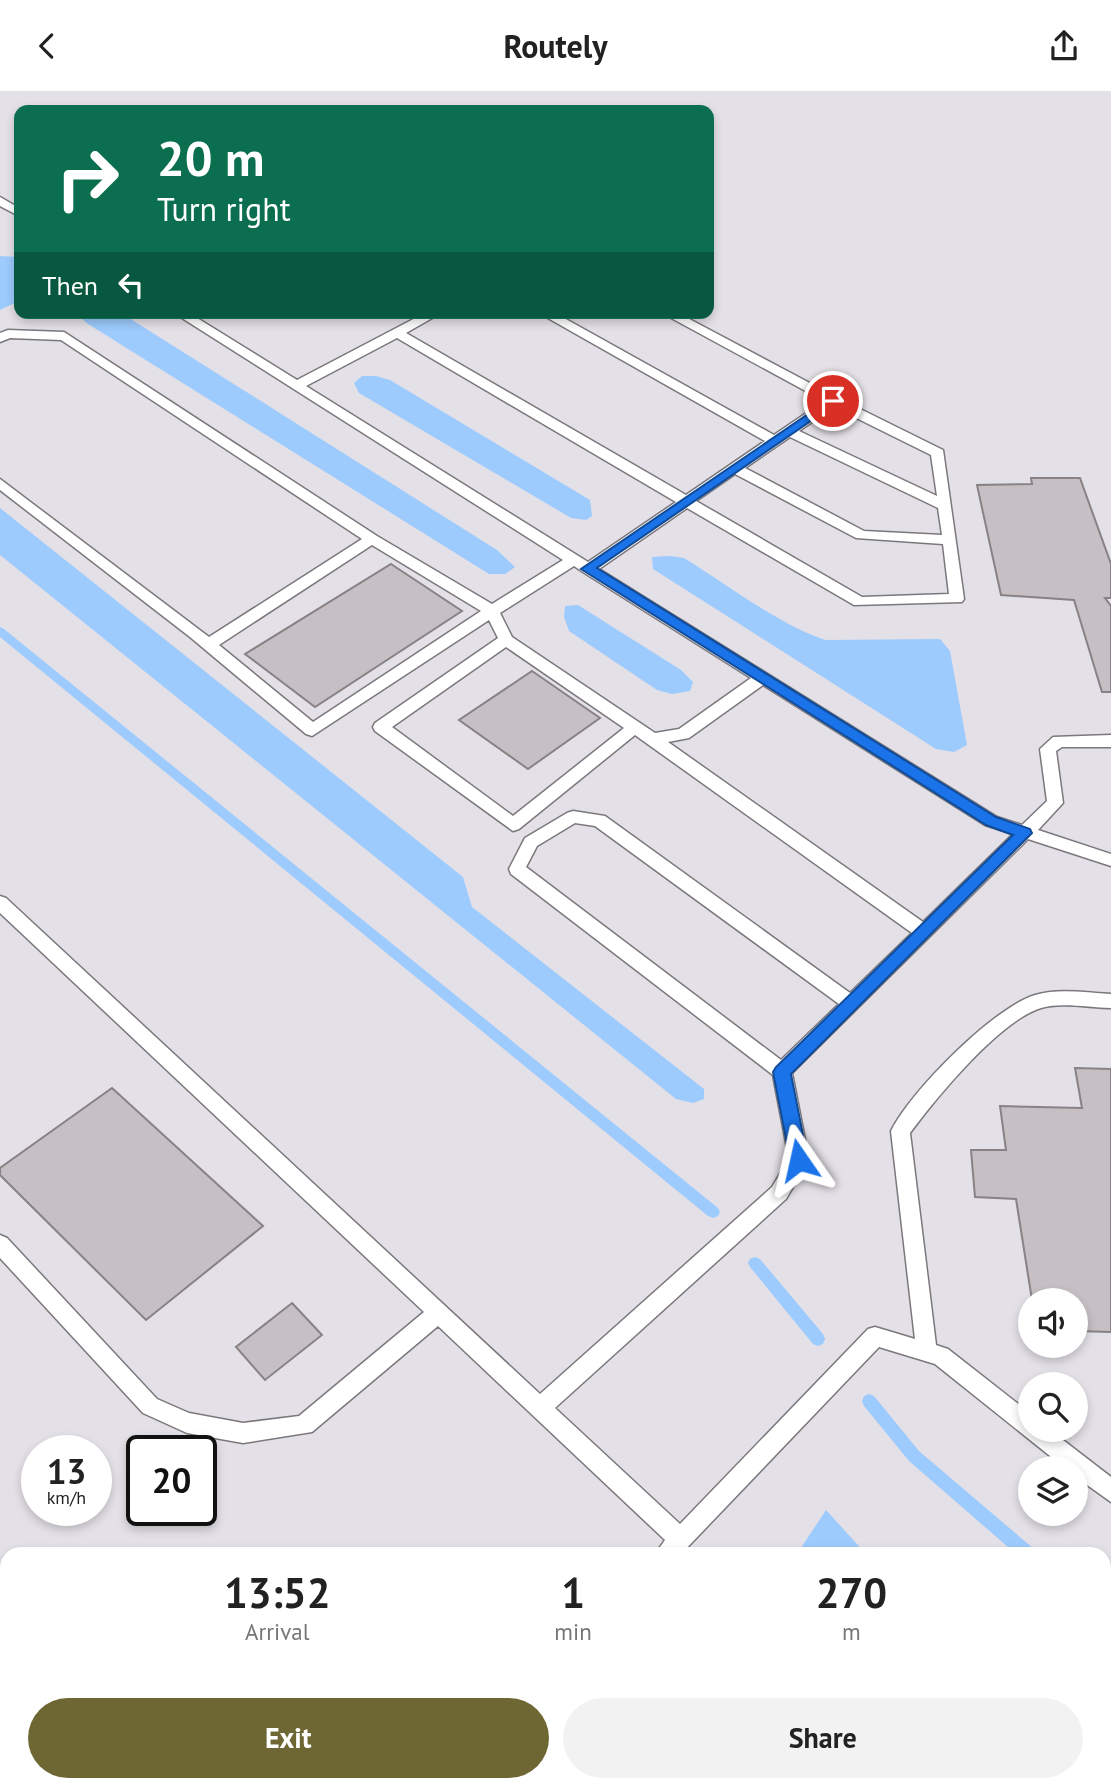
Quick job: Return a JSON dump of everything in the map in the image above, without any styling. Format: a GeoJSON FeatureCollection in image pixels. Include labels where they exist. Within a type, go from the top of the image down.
{"type":"FeatureCollection","features":[{"type":"Feature","properties":{"kind":"lane"},"geometry":{"type":"LineString","coordinates":[[190,319],[991,821],[1111,860]]}},
{"type":"Feature","properties":{"kind":"lane"},"geometry":{"type":"LineString","coordinates":[[296,386],[424,319]]}},
{"type":"Feature","properties":{"kind":"lane"},"geometry":{"type":"LineString","coordinates":[[556,319],[775,441]]}},
{"type":"Feature","properties":{"kind":"lane"},"geometry":{"type":"LineString","coordinates":[[397,333],[859,601],[957,599],[938,453],[833,401],[679,319]]}},
{"type":"Feature","properties":{"kind":"lane"},"geometry":{"type":"LineString","coordinates":[[0,338],[8,334],[64,336],[372,539],[492,611],[506,639],[924,932]]}},
{"type":"Feature","properties":{"kind":"lane"},"geometry":{"type":"LineString","coordinates":[[588,569],[833,401]]}},
{"type":"Feature","properties":{"kind":"lane"},"geometry":{"type":"LineString","coordinates":[[789,431],[944,505]]}},
{"type":"Feature","properties":{"kind":"lane"},"geometry":{"type":"LineString","coordinates":[[734,468],[861,535],[949,540]]}},
{"type":"Feature","properties":{"kind":"lane"},"geometry":{"type":"LineString","coordinates":[[0,483],[312,730],[573,559]]}},
{"type":"Feature","properties":{"kind":"lane"},"geometry":{"type":"LineString","coordinates":[[208,645],[372,539]]}},
{"type":"Feature","properties":{"kind":"lane"},"geometry":{"type":"LineString","coordinates":[[506,639],[381,727],[513,825],[635,727]]}},
{"type":"Feature","properties":{"kind":"lane"},"geometry":{"type":"LineString","coordinates":[[652,739],[683,734],[762,678]]}},
{"type":"Feature","properties":{"kind":"lane"},"geometry":{"type":"LineString","coordinates":[[782,1072],[1055,803],[1048,749],[1059,741],[1111,741]]}},
{"type":"Feature","properties":{"kind":"lane"},"geometry":{"type":"LineString","coordinates":[[539,1408],[779,1193],[799,1160],[782,1072],[517,869],[531,842],[573,817],[600,820],[851,1003]]}},
{"type":"Feature","properties":{"kind":"lane"},"geometry":{"type":"LineString","coordinates":[[0,903],[539,1408],[673,1547],[875,1336],[941,1356],[1018,1417]]}},
{"type":"Feature","properties":{"kind":"lane"},"geometry":{"type":"LineString","coordinates":[[927,1352],[900,1131],[933,1088],[989,1034],[1038,1001],[1111,1001]]}},
{"type":"Feature","properties":{"kind":"lane"},"geometry":{"type":"LineString","coordinates":[[0,1244],[149,1406],[187,1423],[243,1433],[304,1425],[438,1313]]}},
{"type":"Feature","properties":{"kind":"lane"},"geometry":{"type":"LineString","coordinates":[[1050,1442],[1111,1491]]}},
{"type":"Feature","properties":{"kind":"water"},"geometry":{"type":"Polygon","coordinates":[[[0,256],[14,257],[14,303],[0,310],[0,256]]]}},
{"type":"Feature","properties":{"kind":"water"},"geometry":{"type":"Polygon","coordinates":[[[82,319],[131,319],[497,550],[515,567],[505,574],[489,574],[82,319]]]}},
{"type":"Feature","properties":{"kind":"water"},"geometry":{"type":"Polygon","coordinates":[[[362,376],[390,380],[590,500],[592,516],[586,520],[571,518],[359,393],[354,383],[362,376]]]}},
{"type":"Feature","properties":{"kind":"water"},"geometry":{"type":"Polygon","coordinates":[[[0,508],[463,877],[472,907],[704,1089],[704,1099],[693,1103],[676,1099],[0,555],[0,508]]]}},
{"type":"Feature","properties":{"kind":"water"},"geometry":{"type":"Polygon","coordinates":[[[652,557],[684,558],[773,615],[826,640],[940,639],[950,651],[967,745],[954,752],[936,749],[653,569],[652,557]]]}},
{"type":"Feature","properties":{"kind":"water"},"geometry":{"type":"Polygon","coordinates":[[[578,605],[681,670],[693,682],[690,691],[672,694],[657,690],[569,631],[564,617],[565,606],[578,605]]]}},
{"type":"Feature","properties":{"kind":"water"},"geometry":{"type":"Polygon","coordinates":[[[826,1510],[860,1547],[802,1547],[826,1510]]]}},
{"type":"Feature","properties":{"kind":"building"},"geometry":{"type":"Polygon","coordinates":[[[1031,478],[1080,478],[1111,564],[1111,598],[1105,598],[1111,606],[1111,692],[1102,692],[1074,600],[1001,595],[977,485],[1032,484],[1031,478]]]}},
{"type":"Feature","properties":{"kind":"building"},"geometry":{"type":"Polygon","coordinates":[[[391,564],[462,611],[315,707],[245,654],[391,564]]]}},
{"type":"Feature","properties":{"kind":"building"},"geometry":{"type":"Polygon","coordinates":[[[532,671],[600,718],[528,769],[459,720],[532,671]]]}},
{"type":"Feature","properties":{"kind":"building"},"geometry":{"type":"Polygon","coordinates":[[[1075,1068],[1111,1069],[1111,1332],[1088,1331],[1088,1288],[1030,1288],[1016,1199],[975,1197],[971,1150],[1006,1150],[1000,1106],[1082,1108],[1075,1068]]]}},
{"type":"Feature","properties":{"kind":"building"},"geometry":{"type":"Polygon","coordinates":[[[112,1088],[263,1226],[146,1320],[0,1175],[0,1168],[112,1088]]]}},
{"type":"Feature","properties":{"kind":"building"},"geometry":{"type":"Polygon","coordinates":[[[292,1303],[322,1335],[265,1380],[236,1347],[292,1303]]]}},
{"type":"Feature","properties":{"kind":"waterway"},"geometry":{"type":"LineString","coordinates":[[0,631],[713,1212]]}},
{"type":"Feature","properties":{"kind":"waterway"},"geometry":{"type":"LineString","coordinates":[[755,1263],[818,1339]]}},
{"type":"Feature","properties":{"kind":"waterway"},"geometry":{"type":"LineString","coordinates":[[869,1401],[914,1456],[1020,1547]]}},
{"type":"Feature","properties":{"kind":"route"},"geometry":{"type":"LineString","coordinates":[[799,1160],[782,1072],[1024,833],[991,821],[588,569],[833,401]]}}]}
